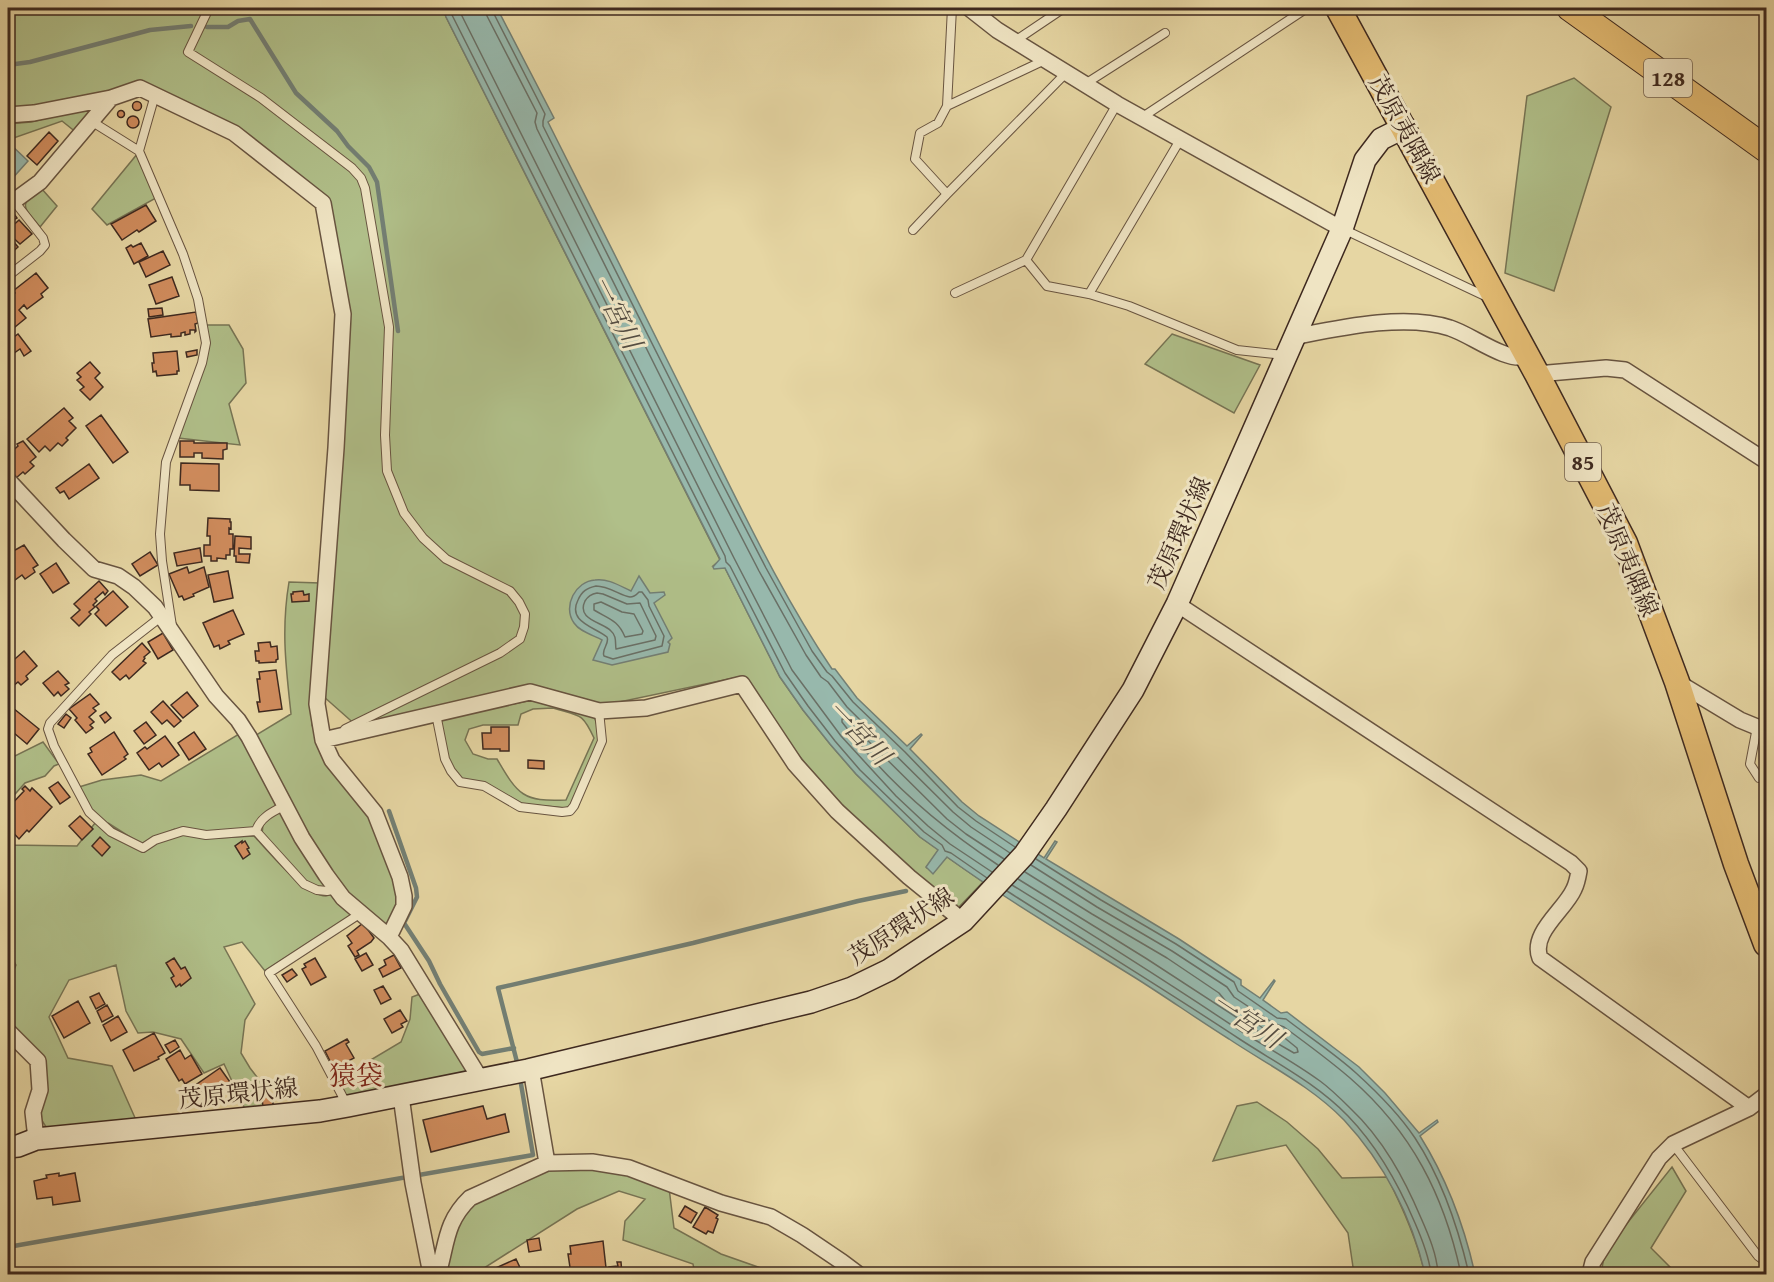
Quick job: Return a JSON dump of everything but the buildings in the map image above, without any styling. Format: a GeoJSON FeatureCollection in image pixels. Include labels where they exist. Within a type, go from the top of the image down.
{"type":"FeatureCollection","features":[{"type":"Feature","properties":{"kind":"highway","name":"128"},"geometry":{"type":"LineString","coordinates":[[1570,8],[1767,149]]}},
{"type":"Feature","properties":{"kind":"main road","name":"茂原夷隅線"},"geometry":{"type":"LineString","coordinates":[[1338,8],[1405,127],[1625,543],[1677,682],[1736,864],[1767,944]]}},
{"type":"Feature","properties":{"kind":"main road","name":"茂原環状線"},"geometry":{"type":"LineString","coordinates":[[17,1149],[348,1106],[523,1071],[811,1002],[852,988],[889,970],[963,921],[1024,855],[1133,690],[1177,604],[1342,229],[1365,160],[1381,140],[1405,127]]}},
{"type":"Feature","properties":{"kind":"street"},"geometry":{"type":"LineString","coordinates":[[969,8],[997,30],[1117,104],[1342,229]]}},
{"type":"Feature","properties":{"kind":"street"},"geometry":{"type":"LineString","coordinates":[[8,115],[34,113],[111,98],[140,88],[234,133],[323,203],[343,314],[336,448],[317,704],[322,740],[332,760],[375,813],[400,877],[404,906],[389,937]]}},
{"type":"Feature","properties":{"kind":"street"},"geometry":{"type":"LineString","coordinates":[[11,202],[40,183],[111,98]]}},
{"type":"Feature","properties":{"kind":"street"},"geometry":{"type":"LineString","coordinates":[[1289,346],[1352,326],[1425,322],[1449,327],[1532,365],[1625,370],[1767,461]]}},
{"type":"Feature","properties":{"kind":"street"},"geometry":{"type":"LineString","coordinates":[[8,480],[94,569],[118,576],[155,606],[216,696],[238,720],[302,838],[336,889],[401,950],[481,1080]]}},
{"type":"Feature","properties":{"kind":"street"},"geometry":{"type":"LineString","coordinates":[[1177,604],[1571,863],[1578,871],[1574,891],[1539,940],[1540,958],[1749,1108]]}},
{"type":"Feature","properties":{"kind":"street"},"geometry":{"type":"LineString","coordinates":[[1677,682],[1740,720],[1762,727]]}},
{"type":"Feature","properties":{"kind":"street"},"geometry":{"type":"LineString","coordinates":[[322,740],[530,692],[599,711],[646,708],[742,684],[795,764],[837,811],[909,877],[963,921]]}},
{"type":"Feature","properties":{"kind":"street"},"geometry":{"type":"LineString","coordinates":[[8,1031],[38,1061],[40,1090],[17,1149]]}},
{"type":"Feature","properties":{"kind":"street"},"geometry":{"type":"LineString","coordinates":[[523,1071],[548,1163]]}},
{"type":"Feature","properties":{"kind":"street"},"geometry":{"type":"LineString","coordinates":[[1590,1275],[1593,1262],[1659,1158],[1673,1144],[1749,1108],[1767,1095]]}},
{"type":"Feature","properties":{"kind":"street"},"geometry":{"type":"LineString","coordinates":[[401,1096],[412,1176],[431,1275]]}},
{"type":"Feature","properties":{"kind":"street"},"geometry":{"type":"LineString","coordinates":[[438,1275],[445,1240],[454,1216],[470,1198],[548,1163],[592,1162],[629,1168],[721,1203],[771,1217],[818,1246],[858,1275]]}},
{"type":"Feature","properties":{"kind":"lane"},"geometry":{"type":"LineString","coordinates":[[208,8],[188,52],[261,98],[352,168],[361,178],[365,188],[389,327],[385,435],[387,471],[404,513],[423,538],[446,559],[510,591],[525,614],[520,639],[500,653],[322,740]]}},
{"type":"Feature","properties":{"kind":"lane"},"geometry":{"type":"LineString","coordinates":[[947,194],[915,159],[920,133],[938,123],[947,106],[952,8]]}},
{"type":"Feature","properties":{"kind":"lane"},"geometry":{"type":"LineString","coordinates":[[1015,41],[1064,8]]}},
{"type":"Feature","properties":{"kind":"lane"},"geometry":{"type":"LineString","coordinates":[[1142,118],[1307,8]]}},
{"type":"Feature","properties":{"kind":"lane"},"geometry":{"type":"LineString","coordinates":[[1085,84],[1165,33]]}},
{"type":"Feature","properties":{"kind":"lane"},"geometry":{"type":"LineString","coordinates":[[947,106],[1045,60]]}},
{"type":"Feature","properties":{"kind":"lane"},"geometry":{"type":"LineString","coordinates":[[913,230],[1066,73]]}},
{"type":"Feature","properties":{"kind":"lane"},"geometry":{"type":"LineString","coordinates":[[140,151],[155,95]]}},
{"type":"Feature","properties":{"kind":"lane"},"geometry":{"type":"LineString","coordinates":[[955,293],[1026,260],[1117,104]]}},
{"type":"Feature","properties":{"kind":"lane"},"geometry":{"type":"LineString","coordinates":[[91,121],[140,151],[183,254],[198,298],[206,343],[202,363],[166,462],[160,534],[173,634]]}},
{"type":"Feature","properties":{"kind":"lane"},"geometry":{"type":"LineString","coordinates":[[1089,294],[1180,140]]}},
{"type":"Feature","properties":{"kind":"lane"},"geometry":{"type":"LineString","coordinates":[[8,276],[40,251],[45,244],[43,238],[11,202]]}},
{"type":"Feature","properties":{"kind":"lane"},"geometry":{"type":"LineString","coordinates":[[1342,229],[1499,303]]}},
{"type":"Feature","properties":{"kind":"lane"},"geometry":{"type":"LineString","coordinates":[[1026,260],[1047,286],[1089,294],[1130,306],[1237,350],[1289,346]]}},
{"type":"Feature","properties":{"kind":"lane"},"geometry":{"type":"LineString","coordinates":[[162,616],[112,655],[50,723],[48,729],[54,746],[89,812],[111,832],[143,848],[155,840],[183,831],[206,835],[256,831]]}},
{"type":"Feature","properties":{"kind":"lane"},"geometry":{"type":"LineString","coordinates":[[436,714],[444,759],[460,782],[484,786],[520,807],[562,812],[570,811],[574,806],[602,741],[599,711]]}},
{"type":"Feature","properties":{"kind":"lane"},"geometry":{"type":"LineString","coordinates":[[1762,727],[1750,764],[1759,778],[1767,778]]}},
{"type":"Feature","properties":{"kind":"lane"},"geometry":{"type":"LineString","coordinates":[[256,831],[269,813],[286,805]]}},
{"type":"Feature","properties":{"kind":"lane"},"geometry":{"type":"LineString","coordinates":[[256,831],[304,884],[317,890],[336,889]]}},
{"type":"Feature","properties":{"kind":"lane"},"geometry":{"type":"LineString","coordinates":[[348,1106],[316,1046],[269,973],[361,914]]}},
{"type":"Feature","properties":{"kind":"lane"},"geometry":{"type":"LineString","coordinates":[[1673,1144],[1758,1256],[1767,1262]]}},
{"type":"Feature","properties":{"kind":"green space"},"geometry":{"type":"Polygon","coordinates":[[[8,8],[443,8],[720,560],[713,566],[725,568],[780,677],[803,710],[856,774],[920,837],[939,850],[926,868],[947,857],[983,882],[957,909],[862,827],[805,763],[765,713],[743,676],[605,705],[546,689],[358,727],[323,696],[347,317],[328,202],[143,82],[44,107],[8,112],[8,8]]]}},
{"type":"Feature","properties":{"kind":"green space"},"geometry":{"type":"Polygon","coordinates":[[[1574,78],[1611,107],[1554,291],[1505,273],[1527,96],[1574,78]]]}},
{"type":"Feature","properties":{"kind":"green space"},"geometry":{"type":"Polygon","coordinates":[[[89,108],[93,116],[77,133],[62,121],[8,140],[8,124],[31,122],[89,108]]]}},
{"type":"Feature","properties":{"kind":"green space"},"geometry":{"type":"Polygon","coordinates":[[[138,153],[156,198],[107,225],[92,209],[138,153]]]}},
{"type":"Feature","properties":{"kind":"green space"},"geometry":{"type":"Polygon","coordinates":[[[41,188],[57,206],[40,227],[27,211],[26,203],[41,188]]]}},
{"type":"Feature","properties":{"kind":"green space"},"geometry":{"type":"Polygon","coordinates":[[[205,325],[229,325],[243,349],[246,383],[229,404],[240,445],[178,438],[207,354],[205,325]]]}},
{"type":"Feature","properties":{"kind":"green space"},"geometry":{"type":"Polygon","coordinates":[[[1172,334],[1260,365],[1234,413],[1145,364],[1172,334]]]}},
{"type":"Feature","properties":{"kind":"green space"},"geometry":{"type":"Polygon","coordinates":[[[289,582],[320,583],[312,725],[328,761],[373,817],[398,887],[400,905],[389,927],[343,893],[253,737],[291,714],[285,632],[289,582]]]}},
{"type":"Feature","properties":{"kind":"green space"},"geometry":{"type":"Polygon","coordinates":[[[533,700],[594,716],[599,741],[570,806],[566,808],[523,804],[489,785],[462,779],[450,767],[440,719],[533,700]],[[553,708],[533,709],[521,714],[518,725],[483,725],[469,729],[465,740],[473,754],[488,759],[497,759],[511,781],[523,794],[540,800],[566,800],[594,738],[586,723],[579,716],[553,708]]]}},
{"type":"Feature","properties":{"kind":"green space"},"geometry":{"type":"Polygon","coordinates":[[[239,734],[280,804],[253,830],[212,831],[218,838],[254,836],[287,872],[308,889],[326,896],[335,893],[355,913],[265,971],[242,942],[224,947],[255,1004],[245,1020],[241,1053],[271,1095],[274,1106],[245,1109],[224,1064],[204,1073],[181,1039],[153,1032],[138,1033],[126,1011],[116,965],[69,980],[49,1017],[68,1058],[112,1066],[136,1120],[48,1130],[39,1116],[46,1090],[8,1026],[8,984],[16,965],[8,952],[8,843],[9,845],[77,846],[99,818],[90,810],[79,787],[102,780],[141,775],[161,781],[239,734]],[[108,823],[144,852],[175,829],[141,844],[108,823]]]}},
{"type":"Feature","properties":{"kind":"green space"},"geometry":{"type":"Polygon","coordinates":[[[43,742],[59,764],[45,776],[25,783],[8,802],[8,755],[13,757],[43,742]]]}},
{"type":"Feature","properties":{"kind":"green space"},"geometry":{"type":"Polygon","coordinates":[[[277,811],[280,811],[330,888],[305,882],[262,835],[263,824],[277,811]]]}},
{"type":"Feature","properties":{"kind":"green space"},"geometry":{"type":"Polygon","coordinates":[[[420,994],[470,1074],[348,1099],[337,1080],[401,1042],[410,1019],[412,997],[420,994]]]}},
{"type":"Feature","properties":{"kind":"green space"},"geometry":{"type":"Polygon","coordinates":[[[1257,1102],[1287,1122],[1318,1149],[1342,1178],[1387,1177],[1409,1224],[1425,1274],[1352,1274],[1348,1233],[1286,1145],[1213,1161],[1237,1106],[1257,1102]]]}},
{"type":"Feature","properties":{"kind":"green space"},"geometry":{"type":"Polygon","coordinates":[[[548,1167],[626,1172],[669,1188],[674,1228],[721,1254],[778,1274],[695,1274],[693,1264],[623,1240],[625,1221],[645,1199],[619,1191],[577,1209],[484,1268],[487,1274],[444,1274],[451,1235],[465,1207],[548,1167]]]}},
{"type":"Feature","properties":{"kind":"green space"},"geometry":{"type":"Polygon","coordinates":[[[1672,1167],[1686,1191],[1651,1248],[1677,1274],[1601,1274],[1605,1251],[1672,1167]]]}},
{"type":"Feature","properties":{"kind":"water","name":"一宮川"},"geometry":{"type":"Polygon","coordinates":[[[443,8],[497,8],[554,118],[548,122],[750,526],[797,614],[832,669],[835,669],[857,698],[907,746],[922,735],[910,749],[979,816],[1044,858],[1055,841],[1057,842],[1046,859],[1179,939],[1241,980],[1241,985],[1260,998],[1274,980],[1263,1000],[1281,1013],[1287,1012],[1359,1067],[1419,1133],[1437,1120],[1438,1122],[1420,1136],[1430,1152],[1453,1203],[1466,1238],[1475,1274],[1425,1274],[1404,1212],[1384,1173],[1372,1154],[1344,1120],[1318,1097],[1289,1076],[1016,904],[947,857],[933,874],[926,867],[938,850],[920,837],[856,774],[830,744],[780,677],[725,568],[714,569],[713,567],[720,559],[443,8]]]}},
{"type":"Feature","properties":{"kind":"water"},"geometry":{"type":"Polygon","coordinates":[[[8,142],[28,161],[10,181],[8,178],[8,142]]]}},
{"type":"Feature","properties":{"kind":"water"},"geometry":{"type":"Polygon","coordinates":[[[639,576],[650,593],[664,592],[665,595],[654,603],[672,638],[668,642],[670,644],[668,652],[612,665],[593,660],[602,640],[583,631],[574,623],[570,609],[573,595],[582,585],[595,580],[609,581],[631,591],[639,576]]]}},
{"type":"Feature","properties":{"kind":"waterway"},"geometry":{"type":"LineString","coordinates":[[207,27],[228,27],[238,21],[250,19],[296,93],[337,131],[369,167],[377,182],[398,331]]}},
{"type":"Feature","properties":{"kind":"waterway"},"geometry":{"type":"LineString","coordinates":[[8,65],[30,62],[150,30],[191,26]]}},
{"type":"Feature","properties":{"kind":"waterway"},"geometry":{"type":"LineString","coordinates":[[389,811],[416,888],[417,897],[404,923],[429,961],[479,1052],[482,1054],[514,1048]]}},
{"type":"Feature","properties":{"kind":"waterway"},"geometry":{"type":"LineString","coordinates":[[518,1066],[498,988],[906,891]]}},
{"type":"Feature","properties":{"kind":"waterway"},"geometry":{"type":"LineString","coordinates":[[8,1247],[533,1155],[520,1078]]}},
{"type":"Feature","properties":{"kind":"district","name":"猿袋"},"geometry":{"type":"Point","coordinates":[356,1075]}}]}
